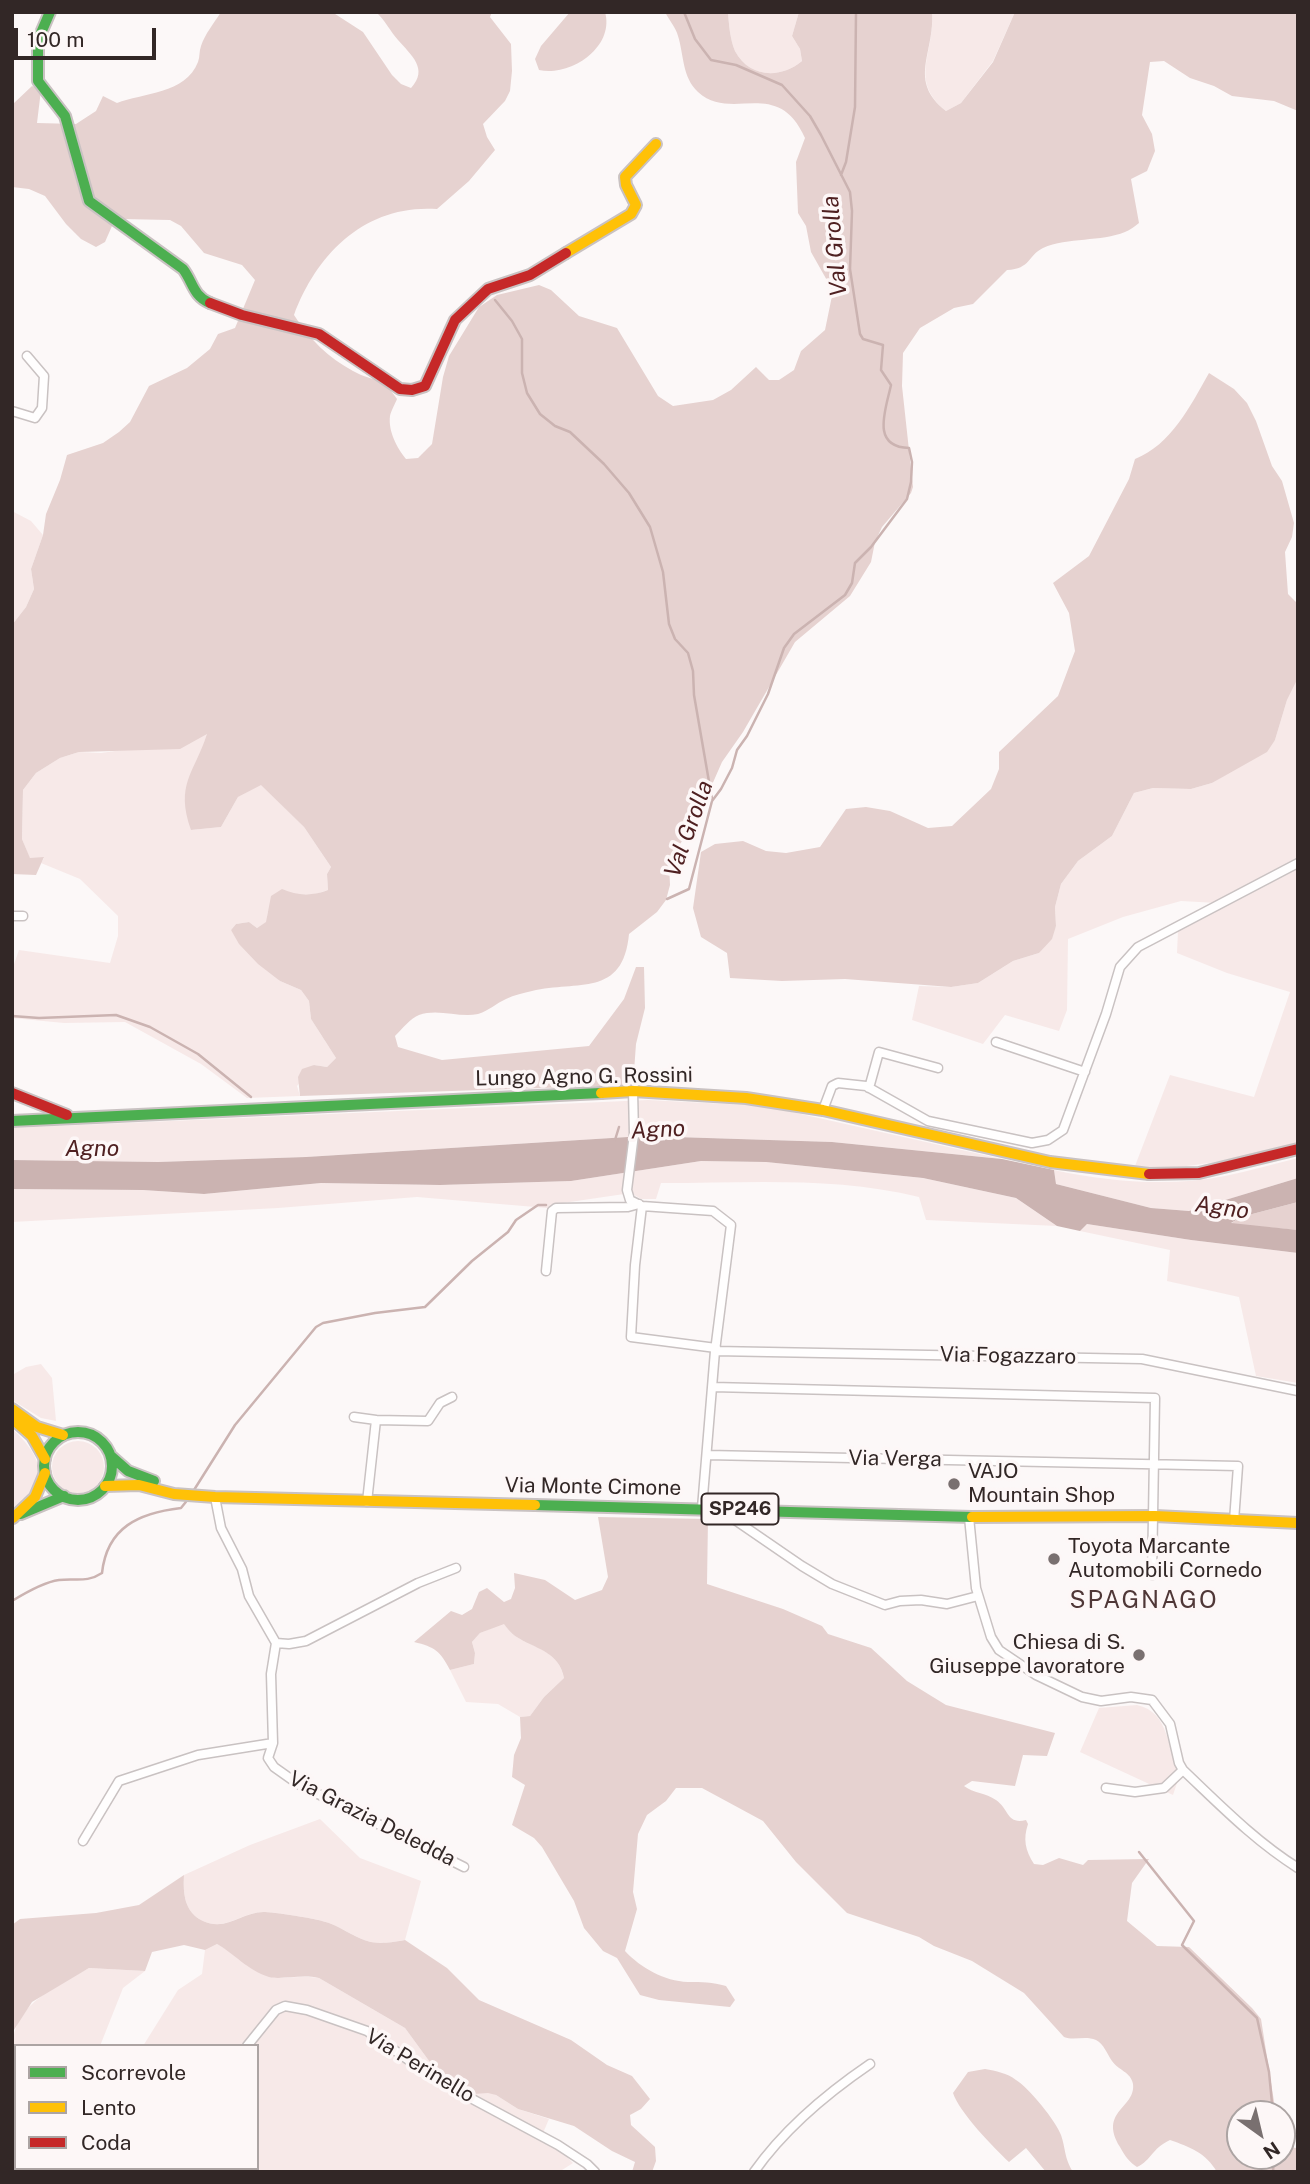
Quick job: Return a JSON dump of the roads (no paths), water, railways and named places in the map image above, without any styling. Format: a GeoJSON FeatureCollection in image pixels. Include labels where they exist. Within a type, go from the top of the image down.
{"type":"FeatureCollection","features":[{"type":"Feature","properties":{"kind":"main road"},"geometry":{"type":"LineString","coordinates":[[50,12],[38,40],[38,81],[65,116],[89,201],[183,269],[193,290],[201,299],[242,315],[319,334],[400,389],[412,390],[425,386],[455,320],[488,289],[530,275],[631,214],[636,205],[625,177],[656,144]]}},
{"type":"Feature","properties":{"kind":"main road","name":"Lungo Agno G. Rossini"},"geometry":{"type":"LineString","coordinates":[[12,1121],[70,1116],[633,1091],[746,1098],[823,1110],[1050,1162],[1144,1174],[1199,1173],[1298,1149]]}},
{"type":"Feature","properties":{"kind":"main road","name":"Lungo Agno G. Rossini"},"geometry":{"type":"LineString","coordinates":[[12,1093],[70,1116]]}},
{"type":"Feature","properties":{"kind":"main road"},"geometry":{"type":"LineString","coordinates":[[12,1409],[37,1427],[64,1435]]}},
{"type":"Feature","properties":{"kind":"main road"},"geometry":{"type":"LineString","coordinates":[[12,1419],[32,1436],[45,1459]]}},
{"type":"Feature","properties":{"kind":"main road","name":"SP246"},"geometry":{"type":"LineString","coordinates":[[64,1435],[73,1432],[92,1435],[100,1440],[111,1456]]}},
{"type":"Feature","properties":{"kind":"main road"},"geometry":{"type":"LineString","coordinates":[[13,1518],[64,1496],[49,1483],[45,1473],[45,1459],[55,1441],[64,1435]]}},
{"type":"Feature","properties":{"kind":"main road"},"geometry":{"type":"LineString","coordinates":[[105,1486],[112,1467],[111,1456]]}},
{"type":"Feature","properties":{"kind":"main road","name":"Via Monte Cimone"},"geometry":{"type":"LineString","coordinates":[[111,1456],[134,1475],[176,1487],[182,1493]]}},
{"type":"Feature","properties":{"kind":"main road"},"geometry":{"type":"LineString","coordinates":[[13,1518],[34,1497],[45,1473]]}},
{"type":"Feature","properties":{"kind":"main road","name":"Via Monte Cimone"},"geometry":{"type":"LineString","coordinates":[[105,1486],[139,1485],[174,1494],[215,1497],[367,1503],[719,1508],[969,1517],[1155,1516],[1298,1523]]}},
{"type":"Feature","properties":{"kind":"main road","name":"SP246"},"geometry":{"type":"LineString","coordinates":[[64,1496],[84,1499],[105,1486]]}},
{"type":"Feature","properties":{"kind":"street"},"geometry":{"type":"LineString","coordinates":[[12,411],[35,418],[43,408],[44,376],[27,356]]}},
{"type":"Feature","properties":{"kind":"street"},"geometry":{"type":"LineString","coordinates":[[823,1110],[830,1089],[838,1083],[869,1088],[928,1121],[1032,1143],[1048,1140],[1063,1130],[1106,1014],[1120,967],[1138,947],[1298,863]]}},
{"type":"Feature","properties":{"kind":"street"},"geometry":{"type":"LineString","coordinates":[[12,916],[23,916]]}},
{"type":"Feature","properties":{"kind":"street"},"geometry":{"type":"LineString","coordinates":[[996,1042],[1085,1072]]}},
{"type":"Feature","properties":{"kind":"street"},"geometry":{"type":"LineString","coordinates":[[869,1088],[879,1052],[938,1068]]}},
{"type":"Feature","properties":{"kind":"street"},"geometry":{"type":"LineString","coordinates":[[633,1091],[634,1134],[627,1191],[630,1200],[640,1205]]}},
{"type":"Feature","properties":{"kind":"street"},"geometry":{"type":"LineString","coordinates":[[546,1270],[552,1211],[556,1208],[640,1205],[713,1211],[731,1225],[715,1349],[702,1508]]}},
{"type":"Feature","properties":{"kind":"street","name":"Via Fogazzaro"},"geometry":{"type":"LineString","coordinates":[[640,1205],[631,1338],[715,1349],[1142,1359],[1298,1391]]}},
{"type":"Feature","properties":{"kind":"street","name":"Via Fogazzaro"},"geometry":{"type":"LineString","coordinates":[[713,1387],[1155,1398],[1155,1465]]}},
{"type":"Feature","properties":{"kind":"street"},"geometry":{"type":"LineString","coordinates":[[354,1417],[428,1421],[440,1403],[452,1397]]}},
{"type":"Feature","properties":{"kind":"street"},"geometry":{"type":"LineString","coordinates":[[367,1503],[376,1420]]}},
{"type":"Feature","properties":{"kind":"street","name":"Via Verga"},"geometry":{"type":"LineString","coordinates":[[707,1455],[1238,1466],[1234,1521]]}},
{"type":"Feature","properties":{"kind":"street"},"geometry":{"type":"LineString","coordinates":[[1152,1575],[1155,1465]]}},
{"type":"Feature","properties":{"kind":"street"},"geometry":{"type":"LineString","coordinates":[[215,1497],[221,1528],[242,1569],[249,1596],[276,1643],[306,1641],[418,1583],[456,1568]]}},
{"type":"Feature","properties":{"kind":"street"},"geometry":{"type":"LineString","coordinates":[[719,1508],[832,1584],[885,1605],[921,1600],[947,1604],[978,1596]]}},
{"type":"Feature","properties":{"kind":"street"},"geometry":{"type":"LineString","coordinates":[[969,1517],[978,1596],[991,1637],[999,1650],[1035,1675],[1082,1697],[1101,1701],[1131,1697],[1152,1700],[1170,1724],[1179,1763],[1184,1770],[1276,1855],[1298,1868]]}},
{"type":"Feature","properties":{"kind":"street","name":"Via Grazia Deledda"},"geometry":{"type":"LineString","coordinates":[[276,1643],[271,1674],[274,1743],[268,1758],[274,1767],[298,1784],[464,1867]]}},
{"type":"Feature","properties":{"kind":"street"},"geometry":{"type":"LineString","coordinates":[[83,1842],[119,1781],[198,1755],[274,1743]]}},
{"type":"Feature","properties":{"kind":"street"},"geometry":{"type":"LineString","coordinates":[[1106,1788],[1135,1792],[1164,1788],[1184,1770]]}},
{"type":"Feature","properties":{"kind":"street","name":"Via Perinello"},"geometry":{"type":"LineString","coordinates":[[249,2044],[276,2010],[285,2006],[307,2010],[367,2031],[437,2080],[558,2145],[587,2164],[594,2172]]}},
{"type":"Feature","properties":{"kind":"street"},"geometry":{"type":"LineString","coordinates":[[754,2172],[773,2145],[811,2109],[835,2088],[870,2064]]}},
{"type":"Feature","properties":{"kind":"water","name":"Agno"},"geometry":{"type":"Polygon","coordinates":[[[644,1136],[832,1142],[1002,1159],[1054,1170],[1056,1184],[1151,1208],[1189,1211],[1298,1178],[1298,1202],[1241,1217],[1231,1223],[1298,1230],[1298,1253],[1087,1224],[1080,1231],[1057,1226],[1016,1198],[923,1178],[766,1162],[701,1161],[571,1181],[440,1185],[321,1183],[204,1194],[143,1190],[12,1189],[12,1160],[158,1162],[306,1157],[644,1136]]]}},
{"type":"Feature","properties":{"kind":"waterway","name":"Val Grolla"},"geometry":{"type":"LineString","coordinates":[[667,899],[689,889],[712,801],[732,768],[737,750],[768,694],[784,648],[794,634],[845,595],[852,583],[855,563],[871,547],[907,499],[912,462],[909,448],[897,446],[889,441],[885,434],[884,415],[891,385],[881,370],[883,345],[863,339],[860,334],[850,269],[850,192],[810,116],[782,85],[736,65],[711,60],[695,39],[684,12]]}},
{"type":"Feature","properties":{"kind":"waterway"},"geometry":{"type":"LineString","coordinates":[[841,175],[846,162],[855,107],[856,12]]}},
{"type":"Feature","properties":{"kind":"waterway"},"geometry":{"type":"LineString","coordinates":[[495,300],[522,339],[522,373],[527,393],[540,414],[555,426],[570,432],[604,464],[629,493],[650,527],[663,572],[669,624],[675,639],[688,653],[693,671],[694,695],[712,799]]}},
{"type":"Feature","properties":{"kind":"waterway"},"geometry":{"type":"LineString","coordinates":[[12,1016],[39,1018],[116,1015],[150,1027],[198,1054],[251,1097]]}},
{"type":"Feature","properties":{"kind":"waterway","name":"Val Grolla"},"geometry":{"type":"LineString","coordinates":[[615,1140],[619,1127]]}},
{"type":"Feature","properties":{"kind":"waterway"},"geometry":{"type":"LineString","coordinates":[[194,1490],[235,1425],[316,1327],[323,1323],[375,1313],[425,1307],[472,1261],[508,1232],[516,1220],[538,1205],[546,1205]]}},
{"type":"Feature","properties":{"kind":"waterway"},"geometry":{"type":"LineString","coordinates":[[12,1601],[47,1583],[97,1576],[102,1573],[111,1544],[128,1525],[152,1514],[181,1508],[189,1498]]}},
{"type":"Feature","properties":{"kind":"waterway"},"geometry":{"type":"LineString","coordinates":[[1139,1852],[1194,1921],[1182,1945],[1257,2018],[1269,2072],[1272,2100]]}},
{"type":"Feature","properties":{"kind":"place","name":"VAJO Mountain Shop"},"geometry":{"type":"Point","coordinates":[954,1484]}},
{"type":"Feature","properties":{"kind":"place","name":"Toyota Marcante Automobili Cornedo"},"geometry":{"type":"Point","coordinates":[1054,1559]}},
{"type":"Feature","properties":{"kind":"place","name":"Chiesa di S. Giuseppe lavoratore"},"geometry":{"type":"Point","coordinates":[1139,1655]}},
{"type":"Feature","properties":{"kind":"district","name":"SPAGNAGO"},"geometry":{"type":"Point","coordinates":[1144,1601]}}]}
